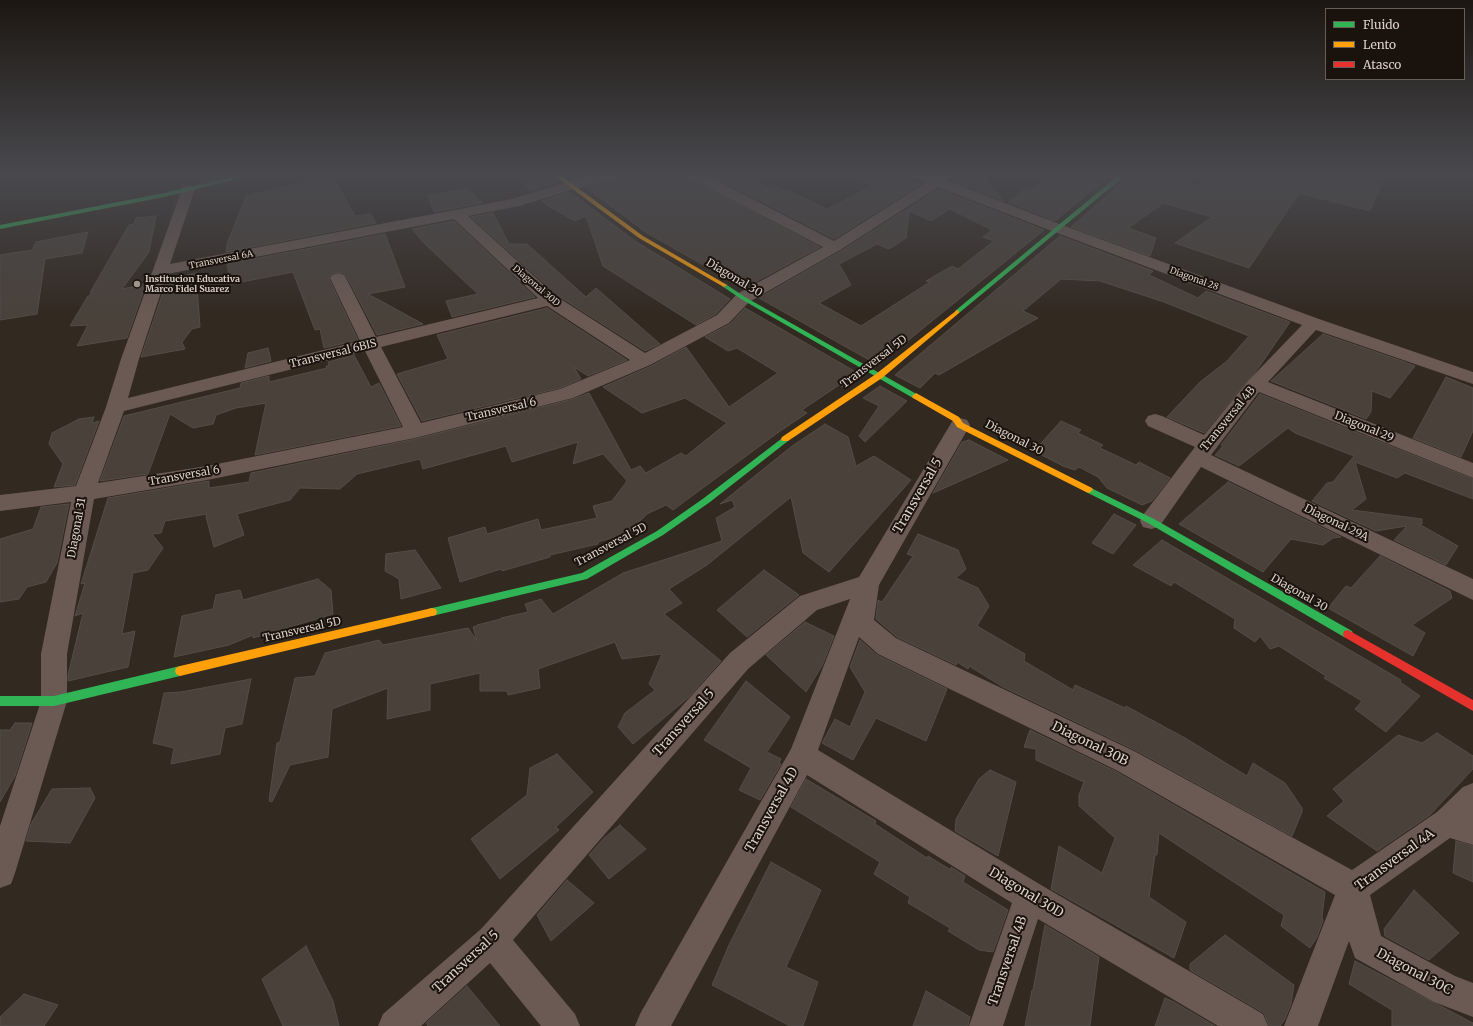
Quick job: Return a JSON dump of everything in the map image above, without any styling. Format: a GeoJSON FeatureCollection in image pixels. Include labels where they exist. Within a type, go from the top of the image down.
{"type":"FeatureCollection","features":[{"type":"Feature","properties":{"kind":"street"},"geometry":{"type":"LineString","coordinates":[[0,227],[26,222]]}},
{"type":"Feature","properties":{"kind":"street","name":"Diagonal 31"},"geometry":{"type":"LineString","coordinates":[[0,873],[54,701],[54,654],[84,492],[116,407],[130,359],[177,222]]}},
{"type":"Feature","properties":{"kind":"street","name":"Transversal 6A"},"geometry":{"type":"LineString","coordinates":[[160,271],[416,222]]}},
{"type":"Feature","properties":{"kind":"street","name":"Diagonal 30D"},"geometry":{"type":"LineString","coordinates":[[466,222],[550,300],[644,361]]}},
{"type":"Feature","properties":{"kind":"street","name":"Diagonal 30"},"geometry":{"type":"LineString","coordinates":[[620,222],[641,237],[732,290],[743,298],[956,419],[960,424],[1151,521],[1473,706]]}},
{"type":"Feature","properties":{"kind":"street"},"geometry":{"type":"LineString","coordinates":[[785,222],[835,248]]}},
{"type":"Feature","properties":{"kind":"street","name":"Transversal 6"},"geometry":{"type":"LineString","coordinates":[[0,504],[206,473],[415,431],[566,394],[644,361],[723,319],[743,298],[835,248],[875,222]]}},
{"type":"Feature","properties":{"kind":"street","name":"Diagonal 28"},"geometry":{"type":"LineString","coordinates":[[1043,222],[1313,323],[1473,378]]}},
{"type":"Feature","properties":{"kind":"street","name":"Transversal 5D"},"geometry":{"type":"LineString","coordinates":[[0,701],[54,701],[584,576],[660,533],[707,500],[784,440],[878,376],[1065,222]]}},
{"type":"Feature","properties":{"kind":"street"},"geometry":{"type":"LineString","coordinates":[[338,278],[415,431]]}},
{"type":"Feature","properties":{"kind":"street","name":"Transversal 6BIS"},"geometry":{"type":"LineString","coordinates":[[116,407],[550,300]]}},
{"type":"Feature","properties":{"kind":"street","name":"Transversal 4B"},"geometry":{"type":"LineString","coordinates":[[1151,521],[1203,451],[1256,384],[1313,323]]}},
{"type":"Feature","properties":{"kind":"street","name":"Diagonal 29"},"geometry":{"type":"LineString","coordinates":[[1256,384],[1473,471]]}},
{"type":"Feature","properties":{"kind":"street","name":"Diagonal 29A"},"geometry":{"type":"LineString","coordinates":[[1156,420],[1203,451],[1473,590]]}},
{"type":"Feature","properties":{"kind":"street","name":"Transversal 5"},"geometry":{"type":"LineString","coordinates":[[395,1026],[492,940],[739,661],[809,603],[867,584],[960,424]]}},
{"type":"Feature","properties":{"kind":"street","name":"Transversal 4D"},"geometry":{"type":"LineString","coordinates":[[652,1026],[802,756],[867,584]]}},
{"type":"Feature","properties":{"kind":"street","name":"Diagonal 30B"},"geometry":{"type":"LineString","coordinates":[[867,584],[861,624],[887,646],[1126,762],[1353,888]]}},
{"type":"Feature","properties":{"kind":"street","name":"Diagonal 30D"},"geometry":{"type":"LineString","coordinates":[[802,756],[1030,896],[1251,1026]]}},
{"type":"Feature","properties":{"kind":"street","name":"Transversal 4A"},"geometry":{"type":"LineString","coordinates":[[1301,1026],[1353,888],[1460,826],[1473,797]]}},
{"type":"Feature","properties":{"kind":"street","name":"Diagonal 30C"},"geometry":{"type":"LineString","coordinates":[[1353,888],[1367,946],[1446,990],[1473,1000]]}},
{"type":"Feature","properties":{"kind":"street","name":"Transversal 4B"},"geometry":{"type":"LineString","coordinates":[[986,1026],[1030,896]]}},
{"type":"Feature","properties":{"kind":"street"},"geometry":{"type":"LineString","coordinates":[[492,940],[563,1026]]}},
{"type":"Feature","properties":{"kind":"building"},"geometry":{"type":"Polygon","coordinates":[[[135,222],[155,222],[149,252],[122,289],[146,284],[127,338],[77,346],[88,325],[70,326],[88,296],[90,296],[91,291],[129,225],[134,224],[135,222]]]}},
{"type":"Feature","properties":{"kind":"building"},"geometry":{"type":"Polygon","coordinates":[[[236,222],[376,223],[226,252],[227,244],[236,222]]]}},
{"type":"Feature","properties":{"kind":"building"},"geometry":{"type":"Polygon","coordinates":[[[455,222],[535,297],[452,317],[446,301],[478,294],[424,243],[412,229],[455,222]]]}},
{"type":"Feature","properties":{"kind":"building"},"geometry":{"type":"Polygon","coordinates":[[[476,222],[498,222],[509,244],[527,244],[586,297],[596,288],[660,344],[645,351],[557,295],[476,222]]]}},
{"type":"Feature","properties":{"kind":"building"},"geometry":{"type":"Polygon","coordinates":[[[588,222],[610,222],[635,241],[730,299],[716,314],[696,325],[603,266],[588,222]]]}},
{"type":"Feature","properties":{"kind":"building"},"geometry":{"type":"Polygon","coordinates":[[[632,222],[772,222],[820,247],[744,288],[647,233],[632,222]]]}},
{"type":"Feature","properties":{"kind":"building"},"geometry":{"type":"Polygon","coordinates":[[[801,222],[861,222],[834,239],[801,222]]]}},
{"type":"Feature","properties":{"kind":"building"},"geometry":{"type":"Polygon","coordinates":[[[887,222],[908,222],[906,238],[889,249],[877,244],[839,264],[851,285],[819,303],[861,326],[930,282],[926,281],[952,266],[958,269],[994,241],[983,237],[992,230],[976,222],[1023,222],[1044,230],[878,365],[759,298],[841,251],[887,222]]]}},
{"type":"Feature","properties":{"kind":"building"},"geometry":{"type":"Polygon","coordinates":[[[1077,222],[1137,222],[1128,228],[1156,238],[1150,256],[1071,227],[1077,222]]]}},
{"type":"Feature","properties":{"kind":"building"},"geometry":{"type":"Polygon","coordinates":[[[1205,222],[1280,222],[1249,268],[1175,243],[1205,222]]]}},
{"type":"Feature","properties":{"kind":"building"},"geometry":{"type":"Polygon","coordinates":[[[88,232],[82,253],[45,259],[37,314],[0,320],[0,255],[32,250],[36,242],[88,232]]]}},
{"type":"Feature","properties":{"kind":"building"},"geometry":{"type":"Polygon","coordinates":[[[385,234],[405,287],[368,294],[423,324],[377,335],[347,277],[338,272],[331,274],[329,279],[358,340],[324,348],[320,329],[315,330],[293,272],[231,284],[227,264],[385,234]]]}},
{"type":"Feature","properties":{"kind":"building"},"geometry":{"type":"Polygon","coordinates":[[[1060,236],[1153,271],[1149,275],[1198,298],[1206,291],[1290,322],[1257,370],[1204,433],[1167,417],[1200,382],[1227,361],[1249,336],[1164,302],[1100,281],[1061,279],[1023,311],[1038,318],[939,375],[935,373],[920,388],[895,375],[1060,236]]]}},
{"type":"Feature","properties":{"kind":"building"},"geometry":{"type":"Polygon","coordinates":[[[196,273],[200,327],[192,329],[182,342],[185,349],[141,357],[167,280],[196,273]]]}},
{"type":"Feature","properties":{"kind":"building"},"geometry":{"type":"Polygon","coordinates":[[[547,308],[627,360],[588,376],[574,367],[581,379],[560,388],[422,421],[397,374],[448,359],[437,335],[547,308]]]}},
{"type":"Feature","properties":{"kind":"building"},"geometry":{"type":"Polygon","coordinates":[[[745,308],[863,376],[845,388],[839,385],[802,410],[807,413],[673,510],[666,505],[647,514],[628,533],[598,542],[598,544],[550,555],[550,557],[502,571],[501,569],[460,582],[448,538],[485,527],[487,534],[538,519],[541,530],[597,518],[593,506],[612,501],[627,481],[603,454],[573,464],[578,442],[512,462],[506,446],[423,469],[420,459],[357,474],[340,489],[300,488],[290,500],[237,514],[244,535],[214,547],[206,517],[207,514],[165,521],[161,533],[152,534],[163,548],[148,570],[133,573],[122,634],[135,631],[128,667],[68,681],[68,675],[83,613],[75,616],[85,583],[81,584],[108,498],[209,481],[209,488],[249,482],[251,473],[415,439],[573,399],[589,393],[631,470],[640,466],[646,473],[681,453],[686,456],[727,423],[685,398],[642,413],[603,387],[651,366],[686,347],[729,407],[778,373],[737,348],[728,351],[705,337],[730,324],[745,308]]]}},
{"type":"Feature","properties":{"kind":"building"},"geometry":{"type":"Polygon","coordinates":[[[1323,334],[1415,366],[1390,398],[1372,391],[1371,412],[1366,419],[1271,381],[1323,334]]]}},
{"type":"Feature","properties":{"kind":"building"},"geometry":{"type":"Polygon","coordinates":[[[268,348],[271,361],[245,368],[248,353],[268,348]]]}},
{"type":"Feature","properties":{"kind":"building"},"geometry":{"type":"Polygon","coordinates":[[[354,355],[371,387],[379,383],[401,426],[255,455],[266,403],[236,408],[216,415],[213,424],[193,428],[170,414],[148,474],[100,481],[124,416],[240,388],[241,383],[269,376],[269,382],[327,368],[326,366],[329,366],[328,362],[354,355]]]}},
{"type":"Feature","properties":{"kind":"building"},"geometry":{"type":"Polygon","coordinates":[[[1446,377],[1473,388],[1473,431],[1461,457],[1413,438],[1446,377]]]}},
{"type":"Feature","properties":{"kind":"building"},"geometry":{"type":"Polygon","coordinates":[[[880,386],[907,401],[865,442],[859,436],[879,406],[863,398],[880,386]]]}},
{"type":"Feature","properties":{"kind":"building"},"geometry":{"type":"Polygon","coordinates":[[[1260,394],[1473,479],[1473,499],[1405,473],[1397,478],[1355,462],[1366,499],[1352,510],[1422,519],[1422,524],[1419,524],[1458,546],[1446,565],[1394,540],[1407,526],[1376,531],[1312,501],[1327,483],[1333,482],[1354,456],[1295,433],[1288,428],[1239,466],[1215,455],[1260,394]]]}},
{"type":"Feature","properties":{"kind":"building"},"geometry":{"type":"Polygon","coordinates":[[[94,417],[92,423],[99,421],[75,485],[54,487],[63,464],[49,444],[52,433],[79,419],[94,417]]]}},
{"type":"Feature","properties":{"kind":"building"},"geometry":{"type":"Polygon","coordinates":[[[1061,421],[1081,430],[1078,433],[1103,445],[1100,448],[1136,465],[1139,462],[1170,478],[1152,501],[1142,505],[1107,488],[1098,477],[1079,467],[1075,470],[1063,466],[1034,451],[1061,421]]]}},
{"type":"Feature","properties":{"kind":"building"},"geometry":{"type":"Polygon","coordinates":[[[825,424],[848,437],[856,466],[874,456],[911,480],[829,572],[803,553],[791,497],[707,565],[669,589],[682,603],[664,614],[721,661],[689,697],[633,744],[618,727],[625,713],[655,690],[649,684],[662,654],[622,659],[615,642],[538,669],[540,688],[508,695],[507,691],[480,691],[480,673],[430,684],[430,710],[387,719],[388,688],[332,709],[328,757],[290,765],[272,802],[269,801],[277,743],[280,742],[295,678],[315,676],[325,653],[379,640],[383,645],[468,628],[477,641],[473,627],[501,618],[528,612],[525,604],[541,599],[553,614],[623,573],[722,541],[716,518],[735,507],[732,500],[720,504],[792,446],[825,424]]]}},
{"type":"Feature","properties":{"kind":"building"},"geometry":{"type":"Polygon","coordinates":[[[969,440],[1008,460],[933,493],[962,442],[969,440]]]}},
{"type":"Feature","properties":{"kind":"building"},"geometry":{"type":"Polygon","coordinates":[[[1228,482],[1341,537],[1333,538],[1323,545],[1291,539],[1263,572],[1179,524],[1228,482]]]}},
{"type":"Feature","properties":{"kind":"building"},"geometry":{"type":"Polygon","coordinates":[[[69,504],[57,563],[46,582],[27,587],[19,599],[0,602],[0,539],[33,529],[41,507],[69,504]]]}},
{"type":"Feature","properties":{"kind":"building"},"geometry":{"type":"Polygon","coordinates":[[[1114,514],[1136,525],[1113,554],[1092,543],[1114,514]]]}},
{"type":"Feature","properties":{"kind":"building"},"geometry":{"type":"Polygon","coordinates":[[[918,534],[958,550],[966,569],[956,578],[978,588],[989,606],[977,626],[1025,654],[1024,661],[1073,690],[1075,685],[1125,708],[1126,706],[1185,738],[1247,776],[1253,763],[1285,783],[1302,808],[1302,812],[1292,836],[1137,751],[1003,687],[969,666],[968,669],[957,662],[956,665],[897,637],[876,619],[878,600],[882,602],[913,556],[907,554],[918,534]]]}},
{"type":"Feature","properties":{"kind":"building"},"geometry":{"type":"Polygon","coordinates":[[[1162,540],[1401,680],[1400,682],[1420,696],[1386,732],[1355,709],[1362,701],[1324,678],[1326,676],[1279,646],[1270,649],[1260,636],[1255,642],[1234,628],[1235,619],[1174,582],[1171,586],[1133,565],[1162,540]]]}},
{"type":"Feature","properties":{"kind":"building"},"geometry":{"type":"Polygon","coordinates":[[[415,550],[441,588],[401,599],[399,579],[385,571],[386,554],[415,550]]]}},
{"type":"Feature","properties":{"kind":"building"},"geometry":{"type":"Polygon","coordinates":[[[1380,556],[1450,591],[1452,598],[1412,625],[1425,633],[1413,656],[1328,608],[1346,586],[1351,588],[1380,556]]]}},
{"type":"Feature","properties":{"kind":"building"},"geometry":{"type":"Polygon","coordinates":[[[764,570],[799,595],[747,637],[717,610],[764,570]]]}},
{"type":"Feature","properties":{"kind":"building"},"geometry":{"type":"Polygon","coordinates":[[[318,579],[331,590],[333,614],[253,638],[253,635],[229,645],[174,657],[182,616],[213,609],[216,595],[240,590],[243,600],[318,579]]]}},
{"type":"Feature","properties":{"kind":"building"},"geometry":{"type":"Polygon","coordinates":[[[805,622],[834,636],[822,666],[806,692],[766,655],[805,622]]]}},
{"type":"Feature","properties":{"kind":"building"},"geometry":{"type":"Polygon","coordinates":[[[860,640],[877,655],[947,689],[926,741],[876,718],[853,760],[822,743],[835,719],[850,727],[865,692],[850,667],[860,640]]]}},
{"type":"Feature","properties":{"kind":"building"},"geometry":{"type":"Polygon","coordinates":[[[251,679],[242,724],[225,728],[220,754],[171,764],[174,748],[153,743],[164,693],[181,692],[251,679]]]}},
{"type":"Feature","properties":{"kind":"building"},"geometry":{"type":"Polygon","coordinates":[[[746,681],[790,717],[767,752],[781,759],[779,763],[781,764],[760,800],[739,790],[751,768],[704,740],[746,681]]]}},
{"type":"Feature","properties":{"kind":"building"},"geometry":{"type":"Polygon","coordinates":[[[15,723],[32,723],[15,776],[0,802],[0,730],[10,730],[15,723]]]}},
{"type":"Feature","properties":{"kind":"building"},"geometry":{"type":"Polygon","coordinates":[[[1030,730],[1115,771],[1325,892],[1322,917],[1323,921],[1317,937],[1310,948],[1281,926],[1284,915],[1159,833],[1157,855],[1155,855],[1149,897],[1186,922],[1174,958],[1051,889],[1059,846],[1102,873],[1115,838],[1079,806],[1079,795],[1084,782],[1036,760],[1036,749],[1024,747],[1030,730]]]}},
{"type":"Feature","properties":{"kind":"building"},"geometry":{"type":"Polygon","coordinates":[[[1437,733],[1473,756],[1473,769],[1430,815],[1377,851],[1327,816],[1344,801],[1333,789],[1398,735],[1422,743],[1437,733]]]}},
{"type":"Feature","properties":{"kind":"building"},"geometry":{"type":"Polygon","coordinates":[[[557,754],[593,792],[556,827],[559,830],[500,879],[471,839],[527,795],[530,768],[557,754]]]}},
{"type":"Feature","properties":{"kind":"building"},"geometry":{"type":"Polygon","coordinates":[[[990,770],[1016,782],[998,856],[955,831],[956,819],[979,779],[990,770]]]}},
{"type":"Feature","properties":{"kind":"building"},"geometry":{"type":"Polygon","coordinates":[[[806,779],[876,821],[875,824],[927,858],[928,856],[951,870],[951,867],[965,876],[963,882],[1008,910],[993,952],[979,950],[948,931],[950,928],[908,903],[910,897],[874,874],[880,862],[791,807],[806,779]]]}},
{"type":"Feature","properties":{"kind":"building"},"geometry":{"type":"Polygon","coordinates":[[[90,788],[95,798],[70,843],[26,841],[31,824],[52,789],[90,788]]]}},
{"type":"Feature","properties":{"kind":"building"},"geometry":{"type":"Polygon","coordinates":[[[620,825],[646,849],[609,879],[589,855],[604,838],[620,825]]]}},
{"type":"Feature","properties":{"kind":"building"},"geometry":{"type":"Polygon","coordinates":[[[1456,841],[1473,846],[1473,882],[1453,873],[1456,841]]]}},
{"type":"Feature","properties":{"kind":"building"},"geometry":{"type":"Polygon","coordinates":[[[771,862],[821,890],[786,967],[818,982],[803,1026],[790,1026],[712,985],[729,945],[771,862]]]}},
{"type":"Feature","properties":{"kind":"building"},"geometry":{"type":"Polygon","coordinates":[[[567,880],[594,903],[551,941],[537,915],[567,880]]]}},
{"type":"Feature","properties":{"kind":"building"},"geometry":{"type":"Polygon","coordinates":[[[1414,890],[1459,933],[1429,960],[1385,936],[1384,929],[1414,890]]]}},
{"type":"Feature","properties":{"kind":"building"},"geometry":{"type":"Polygon","coordinates":[[[1045,925],[1099,957],[1090,1026],[1025,1026],[1045,925]]]}},
{"type":"Feature","properties":{"kind":"building"},"geometry":{"type":"Polygon","coordinates":[[[1225,935],[1294,985],[1291,1004],[1285,1019],[1280,1026],[1269,1026],[1264,1013],[1190,970],[1190,964],[1225,935]]]}},
{"type":"Feature","properties":{"kind":"building"},"geometry":{"type":"Polygon","coordinates":[[[306,946],[333,1001],[339,1026],[283,1026],[262,979],[306,946]]]}},
{"type":"Feature","properties":{"kind":"building"},"geometry":{"type":"Polygon","coordinates":[[[1355,961],[1473,1023],[1473,1026],[1392,1026],[1392,1010],[1349,984],[1355,961]]]}},
{"type":"Feature","properties":{"kind":"building"},"geometry":{"type":"Polygon","coordinates":[[[467,986],[500,1026],[428,1026],[426,1023],[467,986]]]}},
{"type":"Feature","properties":{"kind":"building"},"geometry":{"type":"Polygon","coordinates":[[[926,991],[970,1017],[968,1026],[913,1026],[926,991]]]}},
{"type":"Feature","properties":{"kind":"building"},"geometry":{"type":"Polygon","coordinates":[[[24,994],[58,1005],[44,1026],[0,1026],[0,1017],[24,994]]]}},
{"type":"Feature","properties":{"kind":"building"},"geometry":{"type":"Polygon","coordinates":[[[1165,998],[1174,1002],[1215,1026],[1155,1026],[1165,998]]]}},
{"type":"Feature","properties":{"kind":"traffic: fast"},"geometry":{"type":"LineString","coordinates":[[0,227],[26,222]]}},
{"type":"Feature","properties":{"kind":"traffic: fast"},"geometry":{"type":"LineString","coordinates":[[957,312],[1066,222]]}},
{"type":"Feature","properties":{"kind":"traffic: fast"},"geometry":{"type":"LineString","coordinates":[[724,285],[743,298],[916,396]]}},
{"type":"Feature","properties":{"kind":"traffic: fast"},"geometry":{"type":"LineString","coordinates":[[432,612],[584,576],[660,533],[707,500],[785,439]]}},
{"type":"Feature","properties":{"kind":"traffic: fast"},"geometry":{"type":"LineString","coordinates":[[1089,490],[1151,521],[1348,634]]}},
{"type":"Feature","properties":{"kind":"traffic: fast"},"geometry":{"type":"LineString","coordinates":[[0,701],[54,701],[180,671]]}},
{"type":"Feature","properties":{"kind":"traffic: slow"},"geometry":{"type":"LineString","coordinates":[[620,222],[641,237],[724,285]]}},
{"type":"Feature","properties":{"kind":"traffic: slow"},"geometry":{"type":"LineString","coordinates":[[785,439],[879,376],[957,312]]}},
{"type":"Feature","properties":{"kind":"traffic: slow"},"geometry":{"type":"LineString","coordinates":[[916,396],[956,419],[960,425],[1089,490]]}},
{"type":"Feature","properties":{"kind":"traffic: slow"},"geometry":{"type":"LineString","coordinates":[[180,671],[432,612]]}},
{"type":"Feature","properties":{"kind":"traffic: jam"},"geometry":{"type":"LineString","coordinates":[[1348,634],[1473,706]]}},
{"type":"Feature","properties":{"kind":"place","name":"Institucion Educativa Marco Fidel Suarez"},"geometry":{"type":"Point","coordinates":[137,284]}}]}
